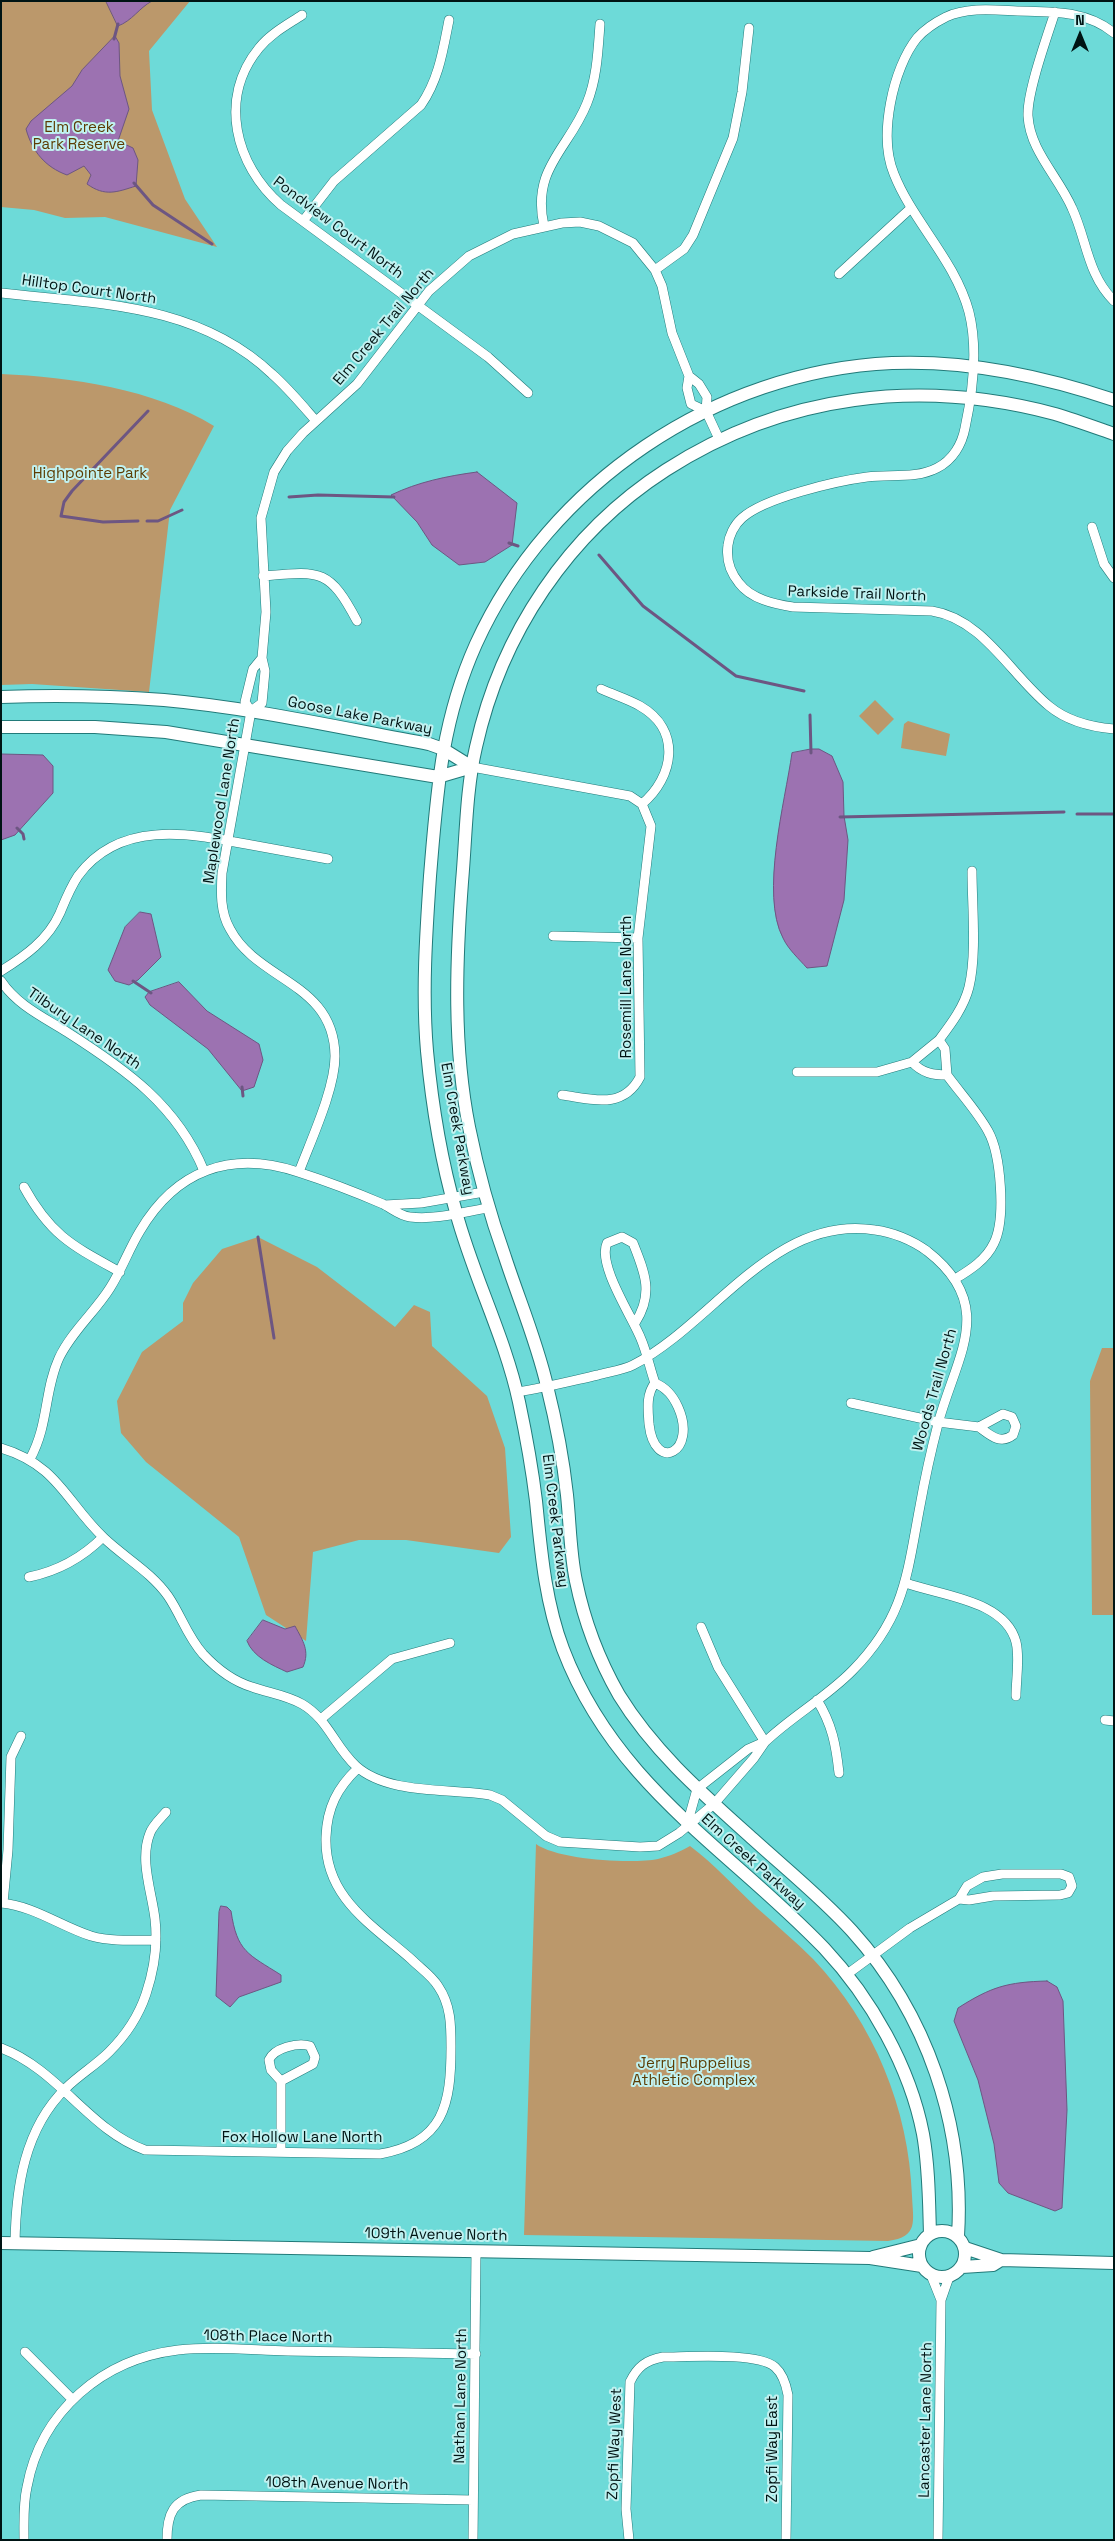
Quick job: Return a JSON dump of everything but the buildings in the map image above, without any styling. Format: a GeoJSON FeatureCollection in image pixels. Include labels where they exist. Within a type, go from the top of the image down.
{"type":"FeatureCollection","features":[{"type":"Feature","properties":{"kind":"street","name":"Parkside Trail North"},"geometry":{"type":"LineString","coordinates":[[1114,33],[1088,18],[1055,12],[965,11],[948,16],[919,36],[909,50],[902,68],[887,122],[887,148],[892,170],[911,208],[943,255],[968,310],[975,353],[965,428],[960,445],[952,457],[938,468],[923,473],[869,476],[829,484],[790,496],[753,511],[742,518],[734,528],[729,540],[729,566],[743,588],[776,604],[793,607],[932,610],[949,613],[974,630],[1050,707],[1086,724],[1114,729]]}},
{"type":"Feature","properties":{"kind":"street"},"geometry":{"type":"LineString","coordinates":[[1055,12],[1030,97],[1029,128],[1039,153],[1072,207],[1098,283],[1114,301]]}},
{"type":"Feature","properties":{"kind":"street","name":"Pondview Court North"},"geometry":{"type":"LineString","coordinates":[[302,15],[267,39],[253,57],[240,88],[236,116],[243,157],[253,175],[265,191],[303,222],[488,357],[528,393]]}},
{"type":"Feature","properties":{"kind":"street"},"geometry":{"type":"LineString","coordinates":[[303,222],[334,181],[421,105],[432,90],[437,76],[449,20]]}},
{"type":"Feature","properties":{"kind":"street"},"geometry":{"type":"LineString","coordinates":[[544,226],[542,204],[548,170],[576,124],[593,86],[600,24]]}},
{"type":"Feature","properties":{"kind":"street"},"geometry":{"type":"LineString","coordinates":[[655,270],[684,249],[693,235],[733,138],[742,92],[749,28]]}},
{"type":"Feature","properties":{"kind":"street"},"geometry":{"type":"LineString","coordinates":[[839,274],[911,208]]}},
{"type":"Feature","properties":{"kind":"street","name":"Elm Creek Trail North"},"geometry":{"type":"LineString","coordinates":[[262,658],[253,669],[245,702],[251,711],[262,704],[265,671],[262,658],[266,612],[261,518],[269,487],[287,451],[316,421],[357,384],[418,305],[447,273],[469,256],[514,234],[544,226],[580,222],[599,226],[616,233],[632,243],[655,270],[662,286],[672,333],[689,376],[687,388],[691,404],[706,411]]}},
{"type":"Feature","properties":{"kind":"street","name":"Hilltop Court North"},"geometry":{"type":"LineString","coordinates":[[1,292],[124,306],[180,319],[218,336],[246,353],[271,373],[316,421]]}},
{"type":"Feature","properties":{"kind":"street","name":"Elm Creek Parkway"},"geometry":{"type":"LineString","coordinates":[[930,2234],[924,2141],[916,2107],[886,2036],[861,1996],[822,1946],[782,1908],[687,1825],[654,1792],[609,1735],[573,1674],[560,1641],[550,1608],[540,1556],[529,1449],[517,1392],[456,1214],[433,1102],[424,994],[425,943],[438,777],[443,749],[458,692],[476,644],[500,598],[530,552],[554,523],[592,486],[631,455],[706,411],[752,392],[822,372],[892,364],[974,367],[1024,375],[1085,390],[1114,400]]}},
{"type":"Feature","properties":{"kind":"street","name":"Elm Creek Trail North"},"geometry":{"type":"LineString","coordinates":[[689,376],[700,384],[707,397],[706,411],[719,439]]}},
{"type":"Feature","properties":{"kind":"street","name":"Elm Creek Parkway"},"geometry":{"type":"LineString","coordinates":[[958,2236],[958,2183],[953,2138],[944,2096],[913,2018],[872,1955],[850,1929],[814,1894],[697,1789],[649,1737],[624,1701],[601,1659],[587,1622],[575,1578],[559,1438],[548,1387],[527,1318],[488,1208],[468,1121],[457,1018],[460,915],[472,767],[493,688],[507,652],[525,617],[552,577],[605,517],[642,485],[719,439],[774,417],[858,399],[912,395],[969,398],[1057,414],[1114,434]]}},
{"type":"Feature","properties":{"kind":"street"},"geometry":{"type":"LineString","coordinates":[[1092,527],[1104,564],[1114,578]]}},
{"type":"Feature","properties":{"kind":"street"},"geometry":{"type":"LineString","coordinates":[[263,576],[315,574],[326,578],[342,593],[357,621]]}},
{"type":"Feature","properties":{"kind":"street"},"geometry":{"type":"LineString","coordinates":[[1,728],[95,727],[166,732],[438,777],[472,767],[630,796],[642,804],[659,787],[666,773],[669,758],[665,732],[662,726],[641,707],[601,689]]}},
{"type":"Feature","properties":{"kind":"street","name":"Goose Lake Parkway"},"geometry":{"type":"LineString","coordinates":[[1,697],[95,696],[166,700],[251,711],[429,744],[443,749],[472,767]]}},
{"type":"Feature","properties":{"kind":"street","name":"Maplewood Lane North"},"geometry":{"type":"LineString","coordinates":[[251,711],[228,840],[221,893],[223,911],[229,928],[251,957],[295,984],[309,996],[320,1009],[334,1041],[335,1056],[332,1081],[298,1172]]}},
{"type":"Feature","properties":{"kind":"street","name":"Rosemill Lane North"},"geometry":{"type":"LineString","coordinates":[[562,1095],[609,1101],[626,1096],[635,1087],[640,1077],[638,938],[645,868],[651,836],[648,816],[642,804]]}},
{"type":"Feature","properties":{"kind":"street"},"geometry":{"type":"LineString","coordinates":[[1,971],[23,958],[52,928],[79,875],[108,851],[127,841],[146,835],[172,832],[228,840],[328,859]]}},
{"type":"Feature","properties":{"kind":"street"},"geometry":{"type":"LineString","coordinates":[[797,1072],[877,1072],[912,1062],[939,1040],[961,1008],[969,987],[972,871]]}},
{"type":"Feature","properties":{"kind":"street"},"geometry":{"type":"LineString","coordinates":[[553,936],[638,938]]}},
{"type":"Feature","properties":{"kind":"street","name":"Tilbury Lane North"},"geometry":{"type":"LineString","coordinates":[[1,981],[16,1000],[118,1065],[144,1088],[181,1127],[195,1150],[204,1171]]}},
{"type":"Feature","properties":{"kind":"street"},"geometry":{"type":"LineString","coordinates":[[939,1040],[945,1050],[947,1075],[988,1131],[995,1146],[1000,1170],[1000,1225],[995,1242],[979,1263],[955,1279]]}},
{"type":"Feature","properties":{"kind":"street"},"geometry":{"type":"LineString","coordinates":[[912,1062],[919,1070],[935,1075],[947,1075]]}},
{"type":"Feature","properties":{"kind":"street"},"geometry":{"type":"LineString","coordinates":[[30,1459],[45,1424],[51,1381],[59,1358],[71,1336],[106,1295],[120,1272],[139,1232],[166,1195],[183,1181],[204,1171],[227,1164],[247,1162],[271,1164],[298,1172],[384,1205],[407,1217],[430,1218],[488,1208]]}},
{"type":"Feature","properties":{"kind":"street"},"geometry":{"type":"LineString","coordinates":[[24,1187],[36,1209],[69,1244],[120,1272]]}},
{"type":"Feature","properties":{"kind":"street"},"geometry":{"type":"LineString","coordinates":[[384,1205],[421,1203],[484,1192]]}},
{"type":"Feature","properties":{"kind":"street","name":"Woods Trail North"},"geometry":{"type":"LineString","coordinates":[[517,1392],[548,1387],[630,1366],[647,1357],[776,1255],[796,1242],[817,1233],[837,1228],[861,1228],[883,1231],[923,1248],[940,1262],[955,1279],[966,1304],[967,1335],[938,1422],[906,1583],[889,1625],[878,1642],[853,1670],[765,1742],[748,1749],[697,1789]]}},
{"type":"Feature","properties":{"kind":"street"},"geometry":{"type":"LineString","coordinates":[[635,1323],[643,1311],[647,1292],[643,1267],[634,1242],[622,1237],[607,1243],[605,1256],[627,1314],[635,1323],[655,1383],[662,1386],[674,1398],[683,1417],[684,1431],[681,1445],[667,1453],[658,1449],[653,1442],[650,1425],[650,1390],[655,1383]]}},
{"type":"Feature","properties":{"kind":"street"},"geometry":{"type":"LineString","coordinates":[[851,1403],[938,1422],[979,1427]]}},
{"type":"Feature","properties":{"kind":"street"},"geometry":{"type":"LineString","coordinates":[[1,1448],[30,1459],[55,1478],[103,1537],[154,1578],[169,1597],[189,1636],[224,1674],[251,1687],[296,1701],[322,1719],[344,1752],[358,1768]]}},
{"type":"Feature","properties":{"kind":"street"},"geometry":{"type":"LineString","coordinates":[[29,1577],[46,1573],[79,1557],[103,1537]]}},
{"type":"Feature","properties":{"kind":"street"},"geometry":{"type":"LineString","coordinates":[[906,1583],[991,1609],[1006,1622],[1016,1643],[1016,1696]]}},
{"type":"Feature","properties":{"kind":"street"},"geometry":{"type":"LineString","coordinates":[[701,1627],[718,1667],[765,1742]]}},
{"type":"Feature","properties":{"kind":"street"},"geometry":{"type":"LineString","coordinates":[[322,1719],[392,1659],[450,1643]]}},
{"type":"Feature","properties":{"kind":"street"},"geometry":{"type":"LineString","coordinates":[[817,1700],[835,1736],[839,1773]]}},
{"type":"Feature","properties":{"kind":"street"},"geometry":{"type":"LineString","coordinates":[[20,1736],[12,1757],[8,1850],[2,1902],[36,1911],[93,1936],[116,1940],[156,1940]]}},
{"type":"Feature","properties":{"kind":"street","name":"Woods Trail North"},"geometry":{"type":"LineString","coordinates":[[358,1768],[368,1775],[385,1782],[490,1795],[502,1800],[546,1836],[560,1842],[640,1847],[658,1846],[679,1833],[714,1804],[754,1758],[765,1742]]}},
{"type":"Feature","properties":{"kind":"street","name":"Fox Hollow Lane North"},"geometry":{"type":"LineString","coordinates":[[1,2048],[34,2063],[116,2136],[145,2150],[380,2154],[405,2148],[420,2139],[436,2123],[449,2094],[451,2024],[445,1997],[427,1973],[344,1900],[330,1872],[326,1844],[330,1807],[338,1790],[358,1768]]}},
{"type":"Feature","properties":{"kind":"street"},"geometry":{"type":"LineString","coordinates":[[687,1825],[697,1789]]}},
{"type":"Feature","properties":{"kind":"street"},"geometry":{"type":"LineString","coordinates":[[15,2243],[17,2197],[22,2170],[40,2123],[64,2089],[109,2052],[136,2016],[151,1978],[156,1940],[155,1918],[147,1867],[147,1845],[150,1831],[166,1812]]}},
{"type":"Feature","properties":{"kind":"street"},"geometry":{"type":"LineString","coordinates":[[846,1975],[872,1955],[959,1899],[967,1886],[983,1878],[1002,1874],[1061,1874],[1069,1877],[1072,1886],[1068,1893],[1060,1896],[993,1896],[969,1900],[959,1899]]}},
{"type":"Feature","properties":{"kind":"street"},"geometry":{"type":"LineString","coordinates":[[280,2152],[281,2081],[269,2065],[271,2055],[275,2052],[303,2044],[310,2046],[315,2058],[313,2064],[281,2081]]}},
{"type":"Feature","properties":{"kind":"street"},"geometry":{"type":"LineString","coordinates":[[962,2266],[965,2248],[958,2236],[943,2231],[930,2234],[921,2245],[919,2253],[926,2270],[940,2278],[949,2277],[962,2266],[993,2265],[1002,2260]]}},
{"type":"Feature","properties":{"kind":"street","name":"109th Avenue North"},"geometry":{"type":"LineString","coordinates":[[1,2243],[870,2258],[926,2270]]}},
{"type":"Feature","properties":{"kind":"street","name":"109th Avenue North"},"geometry":{"type":"LineString","coordinates":[[870,2258],[921,2245]]}},
{"type":"Feature","properties":{"kind":"street"},"geometry":{"type":"LineString","coordinates":[[965,2248],[1002,2260],[1114,2263]]}},
{"type":"Feature","properties":{"kind":"street","name":"Nathan Lane North"},"geometry":{"type":"LineString","coordinates":[[473,2540],[476,2252]]}},
{"type":"Feature","properties":{"kind":"street","name":"Lancaster Lane North"},"geometry":{"type":"LineString","coordinates":[[926,2270],[941,2300]]}},
{"type":"Feature","properties":{"kind":"street","name":"Lancaster Lane North"},"geometry":{"type":"LineString","coordinates":[[938,2540],[941,2300],[949,2277]]}},
{"type":"Feature","properties":{"kind":"street","name":"108th Place North"},"geometry":{"type":"LineString","coordinates":[[24,2540],[27,2487],[43,2439],[56,2418],[72,2399],[93,2381],[127,2362],[180,2350],[476,2354]]}},
{"type":"Feature","properties":{"kind":"street"},"geometry":{"type":"LineString","coordinates":[[26,2352],[72,2399]]}},
{"type":"Feature","properties":{"kind":"street","name":"Zopfi Way East"},"geometry":{"type":"LineString","coordinates":[[651,2359],[756,2358],[771,2364],[782,2376],[788,2395],[786,2540]]}},
{"type":"Feature","properties":{"kind":"street","name":"Zopfi Way West"},"geometry":{"type":"LineString","coordinates":[[629,2540],[626,2509],[629,2392],[634,2373],[651,2359]]}},
{"type":"Feature","properties":{"kind":"street","name":"108th Avenue North"},"geometry":{"type":"LineString","coordinates":[[166,2540],[168,2518],[172,2510],[189,2497],[201,2495],[473,2500]]}},
{"type":"Feature","properties":{"kind":"green space","name":"Elm Creek Park Reserve"},"geometry":{"type":"Polygon","coordinates":[[[1,1],[190,1],[149,51],[152,110],[185,199],[217,247],[105,217],[65,218],[34,210],[1,207],[1,1]]]}},
{"type":"Feature","properties":{"kind":"green space","name":"Highpointe Park"},"geometry":{"type":"Polygon","coordinates":[[[1,374],[55,378],[111,387],[165,403],[190,413],[214,426],[170,510],[149,692],[32,684],[1,685],[1,374]]]}},
{"type":"Feature","properties":{"kind":"green space"},"geometry":{"type":"Polygon","coordinates":[[[875,700],[894,719],[878,735],[859,716],[875,700]]]}},
{"type":"Feature","properties":{"kind":"green space"},"geometry":{"type":"Polygon","coordinates":[[[908,721],[950,734],[946,756],[901,748],[904,724],[908,721]]]}},
{"type":"Feature","properties":{"kind":"green space"},"geometry":{"type":"Polygon","coordinates":[[[258,1237],[317,1267],[395,1327],[414,1305],[430,1312],[432,1346],[487,1396],[505,1448],[511,1537],[499,1553],[406,1540],[359,1540],[313,1552],[306,1641],[266,1615],[239,1537],[146,1462],[121,1433],[117,1401],[142,1352],[183,1321],[183,1303],[193,1283],[222,1249],[258,1237]]]}},
{"type":"Feature","properties":{"kind":"green space"},"geometry":{"type":"Polygon","coordinates":[[[1102,1348],[1114,1348],[1114,1615],[1092,1615],[1090,1381],[1102,1348]]]}},
{"type":"Feature","properties":{"kind":"green space","name":"Jerry Ruppelius Athletic Complex"},"geometry":{"type":"Polygon","coordinates":[[[536,1844],[561,1854],[614,1861],[658,1859],[690,1846],[813,1959],[835,1984],[854,2011],[884,2069],[895,2100],[904,2131],[913,2213],[912,2226],[905,2236],[888,2241],[524,2235],[536,1844]]]}},
{"type":"Feature","properties":{"kind":"shaded area"},"geometry":{"type":"Polygon","coordinates":[[[106,1],[152,1],[118,26],[106,1]]]}},
{"type":"Feature","properties":{"kind":"shaded area"},"geometry":{"type":"Polygon","coordinates":[[[115,36],[119,43],[120,76],[129,109],[118,141],[133,148],[138,160],[136,186],[105,192],[87,184],[91,175],[84,166],[67,175],[52,168],[36,151],[26,129],[31,121],[72,86],[82,70],[115,36]]]}},
{"type":"Feature","properties":{"kind":"shaded area"},"geometry":{"type":"Polygon","coordinates":[[[477,472],[517,503],[512,545],[485,562],[459,565],[432,545],[417,522],[391,495],[433,480],[477,472]]]}},
{"type":"Feature","properties":{"kind":"shaded area"},"geometry":{"type":"Polygon","coordinates":[[[819,749],[832,756],[843,782],[844,816],[848,840],[844,900],[827,966],[807,968],[785,942],[776,919],[774,873],[776,847],[792,753],[819,749]]]}},
{"type":"Feature","properties":{"kind":"shaded area"},"geometry":{"type":"Polygon","coordinates":[[[1,754],[43,755],[53,766],[53,793],[15,835],[1,840],[1,754]]]}},
{"type":"Feature","properties":{"kind":"shaded area"},"geometry":{"type":"Polygon","coordinates":[[[140,912],[151,914],[161,957],[138,980],[129,985],[115,981],[108,970],[125,927],[140,912]]]}},
{"type":"Feature","properties":{"kind":"shaded area"},"geometry":{"type":"Polygon","coordinates":[[[179,982],[207,1011],[259,1044],[263,1060],[254,1087],[242,1091],[208,1049],[150,1005],[145,997],[149,992],[179,982]]]}},
{"type":"Feature","properties":{"kind":"shaded area"},"geometry":{"type":"Polygon","coordinates":[[[263,1620],[285,1629],[295,1626],[306,1651],[303,1667],[287,1672],[264,1660],[254,1652],[247,1641],[263,1620]]]}},
{"type":"Feature","properties":{"kind":"shaded area"},"geometry":{"type":"Polygon","coordinates":[[[221,1906],[227,1907],[231,1911],[237,1935],[246,1950],[260,1962],[281,1975],[281,1982],[239,1997],[230,2007],[216,1996],[219,1912],[221,1906]]]}},
{"type":"Feature","properties":{"kind":"shaded area"},"geometry":{"type":"Polygon","coordinates":[[[1047,1981],[1057,1987],[1063,2001],[1067,2110],[1062,2208],[1055,2211],[1008,2193],[999,2183],[994,2144],[978,2080],[954,2021],[958,2008],[990,1990],[1010,1984],[1047,1981]]]}},
{"type":"Feature","properties":{"kind":"waterway"},"geometry":{"type":"LineString","coordinates":[[114,39],[118,24]]}},
{"type":"Feature","properties":{"kind":"waterway"},"geometry":{"type":"LineString","coordinates":[[134,183],[153,205],[212,244]]}},
{"type":"Feature","properties":{"kind":"waterway"},"geometry":{"type":"LineString","coordinates":[[138,521],[103,522],[61,516],[64,502],[72,491],[148,411]]}},
{"type":"Feature","properties":{"kind":"waterway"},"geometry":{"type":"LineString","coordinates":[[289,497],[318,495],[394,497]]}},
{"type":"Feature","properties":{"kind":"waterway"},"geometry":{"type":"LineString","coordinates":[[147,521],[158,521],[182,510]]}},
{"type":"Feature","properties":{"kind":"waterway"},"geometry":{"type":"LineString","coordinates":[[509,543],[518,546]]}},
{"type":"Feature","properties":{"kind":"waterway"},"geometry":{"type":"LineString","coordinates":[[599,555],[643,606],[736,676],[804,691]]}},
{"type":"Feature","properties":{"kind":"waterway"},"geometry":{"type":"LineString","coordinates":[[810,715],[811,753]]}},
{"type":"Feature","properties":{"kind":"waterway"},"geometry":{"type":"LineString","coordinates":[[840,817],[1064,812]]}},
{"type":"Feature","properties":{"kind":"waterway"},"geometry":{"type":"LineString","coordinates":[[1077,814],[1114,814]]}},
{"type":"Feature","properties":{"kind":"waterway"},"geometry":{"type":"LineString","coordinates":[[17,828],[23,834],[24,839]]}},
{"type":"Feature","properties":{"kind":"waterway"},"geometry":{"type":"LineString","coordinates":[[133,981],[151,993]]}},
{"type":"Feature","properties":{"kind":"waterway"},"geometry":{"type":"LineString","coordinates":[[242,1087],[243,1096]]}},
{"type":"Feature","properties":{"kind":"waterway"},"geometry":{"type":"LineString","coordinates":[[258,1237],[274,1338]]}}]}
